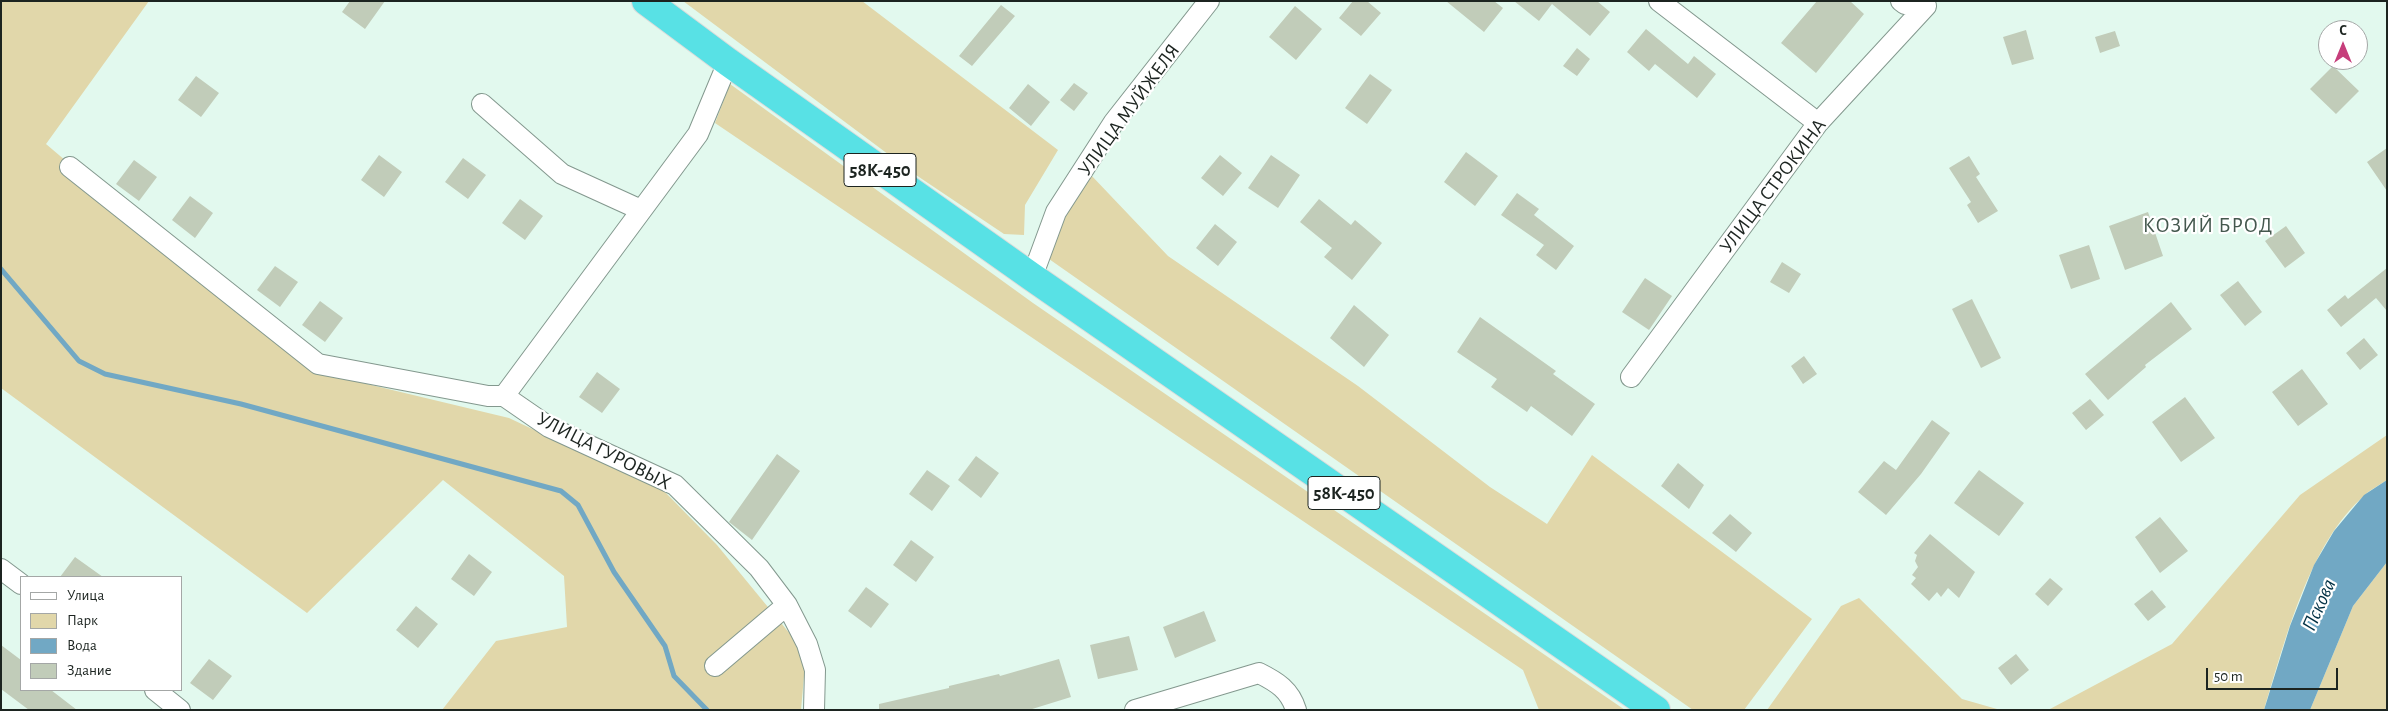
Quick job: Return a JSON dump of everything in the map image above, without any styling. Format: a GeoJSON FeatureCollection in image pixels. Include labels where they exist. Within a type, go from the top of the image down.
{"type":"FeatureCollection","features":[{"type":"Feature","properties":{"kind":"highway","name":"58К-450"},"geometry":{"type":"LineString","coordinates":[[646,1],[728,62],[1032,277],[1656,710]]}},
{"type":"Feature","properties":{"kind":"street","name":"УЛИЦА МУЙЖЕЛЯ"},"geometry":{"type":"LineString","coordinates":[[1032,277],[1056,212],[1114,122],[1208,1]]}},
{"type":"Feature","properties":{"kind":"street"},"geometry":{"type":"LineString","coordinates":[[1659,1],[1818,123]]}},
{"type":"Feature","properties":{"kind":"street","name":"УЛИЦА СТРОКИНА"},"geometry":{"type":"LineString","coordinates":[[1631,377],[1818,123],[1926,6],[1905,4],[1901,1]]}},
{"type":"Feature","properties":{"kind":"street"},"geometry":{"type":"LineString","coordinates":[[70,167],[318,364],[488,396],[504,396],[698,134],[728,62]]}},
{"type":"Feature","properties":{"kind":"street"},"geometry":{"type":"LineString","coordinates":[[482,104],[562,174],[641,210]]}},
{"type":"Feature","properties":{"kind":"street","name":"УЛИЦА ГУРОВЫХ"},"geometry":{"type":"LineString","coordinates":[[504,396],[549,427],[675,486],[759,568],[787,605],[802,631],[815,670],[814,710]]}},
{"type":"Feature","properties":{"kind":"street"},"geometry":{"type":"LineString","coordinates":[[1,569],[20,583]]}},
{"type":"Feature","properties":{"kind":"street"},"geometry":{"type":"LineString","coordinates":[[715,666],[787,605]]}},
{"type":"Feature","properties":{"kind":"street"},"geometry":{"type":"LineString","coordinates":[[1135,710],[1259,674],[1280,684],[1293,700],[1296,710]]}},
{"type":"Feature","properties":{"kind":"street"},"geometry":{"type":"LineString","coordinates":[[156,691],[180,710]]}},
{"type":"Feature","properties":{"kind":"green space"},"geometry":{"type":"Polygon","coordinates":[[[1,1],[149,1],[46,144],[313,371],[509,418],[664,491],[717,545],[795,640],[805,665],[801,710],[442,710],[496,641],[567,627],[564,576],[443,480],[307,613],[1,388],[1,1]]]}},
{"type":"Feature","properties":{"kind":"green space"},"geometry":{"type":"Polygon","coordinates":[[[683,1],[862,1],[1058,150],[1025,205],[1024,235],[1004,234],[916,175],[683,1]]]}},
{"type":"Feature","properties":{"kind":"green space"},"geometry":{"type":"Polygon","coordinates":[[[730,84],[1033,303],[1625,710],[1539,710],[1523,670],[715,123],[730,84]]]}},
{"type":"Feature","properties":{"kind":"green space"},"geometry":{"type":"Polygon","coordinates":[[[1090,174],[1168,256],[1358,386],[1490,487],[1547,524],[1592,455],[1812,619],[1744,710],[1693,710],[1049,259],[1061,216],[1090,174]]]}},
{"type":"Feature","properties":{"kind":"green space"},"geometry":{"type":"Polygon","coordinates":[[[2387,435],[2387,480],[2367,493],[2345,515],[2314,566],[2290,624],[2264,710],[1767,710],[1841,606],[1859,598],[1962,699],[1997,709],[2050,709],[2172,644],[2300,495],[2387,435]]]}},
{"type":"Feature","properties":{"kind":"green space"},"geometry":{"type":"Polygon","coordinates":[[[2387,562],[2387,710],[2310,710],[2353,606],[2387,562]]]}},
{"type":"Feature","properties":{"kind":"water","name":"Пскова"},"geometry":{"type":"Polygon","coordinates":[[[2387,480],[2387,562],[2353,606],[2310,710],[2264,710],[2290,626],[2314,565],[2334,531],[2364,495],[2387,480]]]}},
{"type":"Feature","properties":{"kind":"building"},"geometry":{"type":"Polygon","coordinates":[[[350,1],[385,1],[365,29],[342,12],[350,1]]]}},
{"type":"Feature","properties":{"kind":"building"},"geometry":{"type":"Polygon","coordinates":[[[1353,1],[1367,1],[1381,13],[1361,36],[1339,18],[1353,1]]]}},
{"type":"Feature","properties":{"kind":"building"},"geometry":{"type":"Polygon","coordinates":[[[1446,1],[1494,1],[1503,8],[1484,32],[1446,1]]]}},
{"type":"Feature","properties":{"kind":"building"},"geometry":{"type":"Polygon","coordinates":[[[1514,1],[1597,1],[1610,12],[1590,36],[1552,4],[1539,21],[1514,1]]]}},
{"type":"Feature","properties":{"kind":"building"},"geometry":{"type":"Polygon","coordinates":[[[1817,1],[1850,1],[1864,14],[1816,73],[1781,43],[1817,1]]]}},
{"type":"Feature","properties":{"kind":"building"},"geometry":{"type":"Polygon","coordinates":[[[1001,5],[1015,16],[972,66],[959,56],[1001,5]]]}},
{"type":"Feature","properties":{"kind":"building"},"geometry":{"type":"Polygon","coordinates":[[[1295,6],[1322,29],[1296,60],[1269,37],[1295,6]]]}},
{"type":"Feature","properties":{"kind":"building"},"geometry":{"type":"Polygon","coordinates":[[[1646,29],[1688,64],[1694,56],[1716,74],[1697,98],[1655,64],[1649,71],[1627,52],[1646,29]]]}},
{"type":"Feature","properties":{"kind":"building"},"geometry":{"type":"Polygon","coordinates":[[[2026,30],[2034,59],[2012,65],[2003,37],[2026,30]]]}},
{"type":"Feature","properties":{"kind":"building"},"geometry":{"type":"Polygon","coordinates":[[[2115,31],[2120,46],[2100,53],[2095,37],[2115,31]]]}},
{"type":"Feature","properties":{"kind":"building"},"geometry":{"type":"Polygon","coordinates":[[[1577,48],[1590,59],[1577,76],[1563,66],[1577,48]]]}},
{"type":"Feature","properties":{"kind":"building"},"geometry":{"type":"Polygon","coordinates":[[[2329,70],[2337,70],[2359,91],[2336,114],[2310,89],[2329,70]]]}},
{"type":"Feature","properties":{"kind":"building"},"geometry":{"type":"Polygon","coordinates":[[[1370,74],[1392,90],[1367,124],[1345,108],[1370,74]]]}},
{"type":"Feature","properties":{"kind":"building"},"geometry":{"type":"Polygon","coordinates":[[[196,76],[219,93],[201,117],[178,100],[196,76]]]}},
{"type":"Feature","properties":{"kind":"building"},"geometry":{"type":"Polygon","coordinates":[[[1074,83],[1088,93],[1074,111],[1060,100],[1074,83]]]}},
{"type":"Feature","properties":{"kind":"building"},"geometry":{"type":"Polygon","coordinates":[[[1028,84],[1050,102],[1031,126],[1009,108],[1028,84]]]}},
{"type":"Feature","properties":{"kind":"building"},"geometry":{"type":"Polygon","coordinates":[[[2387,148],[2387,191],[2367,162],[2387,148]]]}},
{"type":"Feature","properties":{"kind":"building"},"geometry":{"type":"Polygon","coordinates":[[[1466,152],[1498,176],[1475,206],[1444,182],[1466,152]]]}},
{"type":"Feature","properties":{"kind":"building"},"geometry":{"type":"Polygon","coordinates":[[[379,155],[402,172],[384,197],[361,180],[379,155]]]}},
{"type":"Feature","properties":{"kind":"building"},"geometry":{"type":"Polygon","coordinates":[[[1220,155],[1242,173],[1223,196],[1201,178],[1220,155]]]}},
{"type":"Feature","properties":{"kind":"building"},"geometry":{"type":"Polygon","coordinates":[[[1271,155],[1300,175],[1278,208],[1248,188],[1271,155]]]}},
{"type":"Feature","properties":{"kind":"building"},"geometry":{"type":"Polygon","coordinates":[[[1969,156],[1980,174],[1976,177],[1998,211],[1978,223],[1967,205],[1971,202],[1949,168],[1969,156]]]}},
{"type":"Feature","properties":{"kind":"building"},"geometry":{"type":"Polygon","coordinates":[[[463,158],[486,175],[468,199],[445,182],[463,158]]]}},
{"type":"Feature","properties":{"kind":"building"},"geometry":{"type":"Polygon","coordinates":[[[134,160],[157,177],[139,201],[116,184],[134,160]]]}},
{"type":"Feature","properties":{"kind":"building"},"geometry":{"type":"Polygon","coordinates":[[[1517,193],[1539,209],[1534,215],[1574,246],[1556,270],[1536,255],[1544,245],[1501,215],[1517,193]]]}},
{"type":"Feature","properties":{"kind":"building"},"geometry":{"type":"Polygon","coordinates":[[[190,196],[213,213],[195,238],[172,220],[190,196]]]}},
{"type":"Feature","properties":{"kind":"building"},"geometry":{"type":"Polygon","coordinates":[[[520,199],[543,216],[525,240],[502,223],[520,199]]]}},
{"type":"Feature","properties":{"kind":"building"},"geometry":{"type":"Polygon","coordinates":[[[1319,199],[1351,225],[1355,220],[1382,243],[1352,280],[1324,257],[1332,248],[1300,222],[1319,199]]]}},
{"type":"Feature","properties":{"kind":"building"},"geometry":{"type":"Polygon","coordinates":[[[2148,212],[2163,256],[2125,270],[2109,226],[2148,212]]]}},
{"type":"Feature","properties":{"kind":"building"},"geometry":{"type":"Polygon","coordinates":[[[1215,224],[1237,242],[1218,266],[1196,248],[1215,224]]]}},
{"type":"Feature","properties":{"kind":"building"},"geometry":{"type":"Polygon","coordinates":[[[2286,226],[2305,253],[2285,268],[2265,241],[2286,226]]]}},
{"type":"Feature","properties":{"kind":"building"},"geometry":{"type":"Polygon","coordinates":[[[2089,245],[2100,279],[2071,289],[2059,255],[2089,245]]]}},
{"type":"Feature","properties":{"kind":"building"},"geometry":{"type":"Polygon","coordinates":[[[1782,262],[1801,274],[1789,293],[1770,282],[1782,262]]]}},
{"type":"Feature","properties":{"kind":"building"},"geometry":{"type":"Polygon","coordinates":[[[275,266],[298,282],[280,307],[257,290],[275,266]]]}},
{"type":"Feature","properties":{"kind":"building"},"geometry":{"type":"Polygon","coordinates":[[[2387,268],[2387,311],[2376,298],[2341,327],[2327,310],[2345,295],[2348,299],[2387,268]]]}},
{"type":"Feature","properties":{"kind":"building"},"geometry":{"type":"Polygon","coordinates":[[[1645,278],[1672,296],[1649,330],[1622,312],[1645,278]]]}},
{"type":"Feature","properties":{"kind":"building"},"geometry":{"type":"Polygon","coordinates":[[[2238,281],[2262,312],[2245,326],[2220,295],[2238,281]]]}},
{"type":"Feature","properties":{"kind":"building"},"geometry":{"type":"Polygon","coordinates":[[[1972,299],[2001,358],[1981,368],[1952,309],[1972,299]]]}},
{"type":"Feature","properties":{"kind":"building"},"geometry":{"type":"Polygon","coordinates":[[[320,301],[343,318],[325,342],[302,325],[320,301]]]}},
{"type":"Feature","properties":{"kind":"building"},"geometry":{"type":"Polygon","coordinates":[[[2171,302],[2192,329],[2145,365],[2146,367],[2108,400],[2085,374],[2171,302]]]}},
{"type":"Feature","properties":{"kind":"building"},"geometry":{"type":"Polygon","coordinates":[[[1354,305],[1389,335],[1364,367],[1330,338],[1354,305]]]}},
{"type":"Feature","properties":{"kind":"building"},"geometry":{"type":"Polygon","coordinates":[[[1480,317],[1556,371],[1553,374],[1595,404],[1572,436],[1531,406],[1527,412],[1491,387],[1497,379],[1457,352],[1480,317]]]}},
{"type":"Feature","properties":{"kind":"building"},"geometry":{"type":"Polygon","coordinates":[[[2364,338],[2378,355],[2360,370],[2346,353],[2364,338]]]}},
{"type":"Feature","properties":{"kind":"building"},"geometry":{"type":"Polygon","coordinates":[[[1804,356],[1817,374],[1803,384],[1791,366],[1804,356]]]}},
{"type":"Feature","properties":{"kind":"building"},"geometry":{"type":"Polygon","coordinates":[[[2302,369],[2328,404],[2298,426],[2272,392],[2302,369]]]}},
{"type":"Feature","properties":{"kind":"building"},"geometry":{"type":"Polygon","coordinates":[[[597,372],[620,389],[602,413],[579,397],[597,372]]]}},
{"type":"Feature","properties":{"kind":"building"},"geometry":{"type":"Polygon","coordinates":[[[2185,397],[2215,438],[2181,462],[2152,422],[2185,397]]]}},
{"type":"Feature","properties":{"kind":"building"},"geometry":{"type":"Polygon","coordinates":[[[2090,399],[2104,415],[2086,430],[2072,413],[2090,399]]]}},
{"type":"Feature","properties":{"kind":"building"},"geometry":{"type":"Polygon","coordinates":[[[1932,420],[1950,433],[1921,474],[1886,515],[1858,492],[1884,461],[1896,470],[1932,420]]]}},
{"type":"Feature","properties":{"kind":"building"},"geometry":{"type":"Polygon","coordinates":[[[777,454],[800,471],[752,540],[729,522],[777,454]]]}},
{"type":"Feature","properties":{"kind":"building"},"geometry":{"type":"Polygon","coordinates":[[[976,456],[999,473],[981,498],[958,480],[976,456]]]}},
{"type":"Feature","properties":{"kind":"building"},"geometry":{"type":"Polygon","coordinates":[[[1678,463],[1704,485],[1689,509],[1661,486],[1678,463]]]}},
{"type":"Feature","properties":{"kind":"building"},"geometry":{"type":"Polygon","coordinates":[[[927,470],[950,486],[932,511],[909,494],[927,470]]]}},
{"type":"Feature","properties":{"kind":"building"},"geometry":{"type":"Polygon","coordinates":[[[1979,470],[2024,503],[1999,536],[1954,503],[1979,470]]]}},
{"type":"Feature","properties":{"kind":"building"},"geometry":{"type":"Polygon","coordinates":[[[1730,514],[1752,533],[1736,552],[1712,533],[1730,514]]]}},
{"type":"Feature","properties":{"kind":"building"},"geometry":{"type":"Polygon","coordinates":[[[2160,517],[2188,551],[2160,573],[2135,537],[2160,517]]]}},
{"type":"Feature","properties":{"kind":"building"},"geometry":{"type":"Polygon","coordinates":[[[1930,534],[1975,572],[1959,598],[1948,588],[1941,597],[1937,592],[1929,601],[1911,584],[1916,578],[1912,575],[1918,567],[1915,561],[1917,555],[1914,553],[1930,534]]]}},
{"type":"Feature","properties":{"kind":"building"},"geometry":{"type":"Polygon","coordinates":[[[911,540],[934,557],[916,582],[893,565],[911,540]]]}},
{"type":"Feature","properties":{"kind":"building"},"geometry":{"type":"Polygon","coordinates":[[[469,554],[492,572],[474,596],[451,579],[469,554]]]}},
{"type":"Feature","properties":{"kind":"building"},"geometry":{"type":"Polygon","coordinates":[[[75,557],[102,576],[61,576],[75,557]]]}},
{"type":"Feature","properties":{"kind":"building"},"geometry":{"type":"Polygon","coordinates":[[[2050,578],[2063,589],[2048,606],[2035,594],[2050,578]]]}},
{"type":"Feature","properties":{"kind":"building"},"geometry":{"type":"Polygon","coordinates":[[[866,587],[889,604],[871,628],[848,611],[866,587]]]}},
{"type":"Feature","properties":{"kind":"building"},"geometry":{"type":"Polygon","coordinates":[[[2152,590],[2166,607],[2148,621],[2134,604],[2152,590]]]}},
{"type":"Feature","properties":{"kind":"building"},"geometry":{"type":"Polygon","coordinates":[[[416,606],[438,624],[418,648],[396,630],[416,606]]]}},
{"type":"Feature","properties":{"kind":"building"},"geometry":{"type":"Polygon","coordinates":[[[1204,611],[1216,641],[1175,658],[1163,627],[1204,611]]]}},
{"type":"Feature","properties":{"kind":"building"},"geometry":{"type":"Polygon","coordinates":[[[1129,636],[1138,670],[1098,679],[1090,645],[1129,636]]]}},
{"type":"Feature","properties":{"kind":"building"},"geometry":{"type":"Polygon","coordinates":[[[1,645],[20,659],[20,691],[52,691],[77,710],[29,710],[1,689],[1,645]]]}},
{"type":"Feature","properties":{"kind":"building"},"geometry":{"type":"Polygon","coordinates":[[[2016,654],[2029,670],[2011,685],[1998,668],[2016,654]]]}},
{"type":"Feature","properties":{"kind":"building"},"geometry":{"type":"Polygon","coordinates":[[[209,659],[232,676],[213,700],[190,683],[209,659]]]}},
{"type":"Feature","properties":{"kind":"building"},"geometry":{"type":"Polygon","coordinates":[[[1059,659],[1071,697],[1029,710],[879,710],[879,704],[999,674],[1000,676],[1059,659]]]}},
{"type":"Feature","properties":{"kind":"waterway"},"geometry":{"type":"LineString","coordinates":[[1,269],[79,361],[105,374],[241,404],[561,491],[578,505],[614,572],[665,646],[674,676],[707,710]]}},
{"type":"Feature","properties":{"kind":"district","name":"КОЗИЙ БРОД"},"geometry":{"type":"Point","coordinates":[2208,226]}}]}
